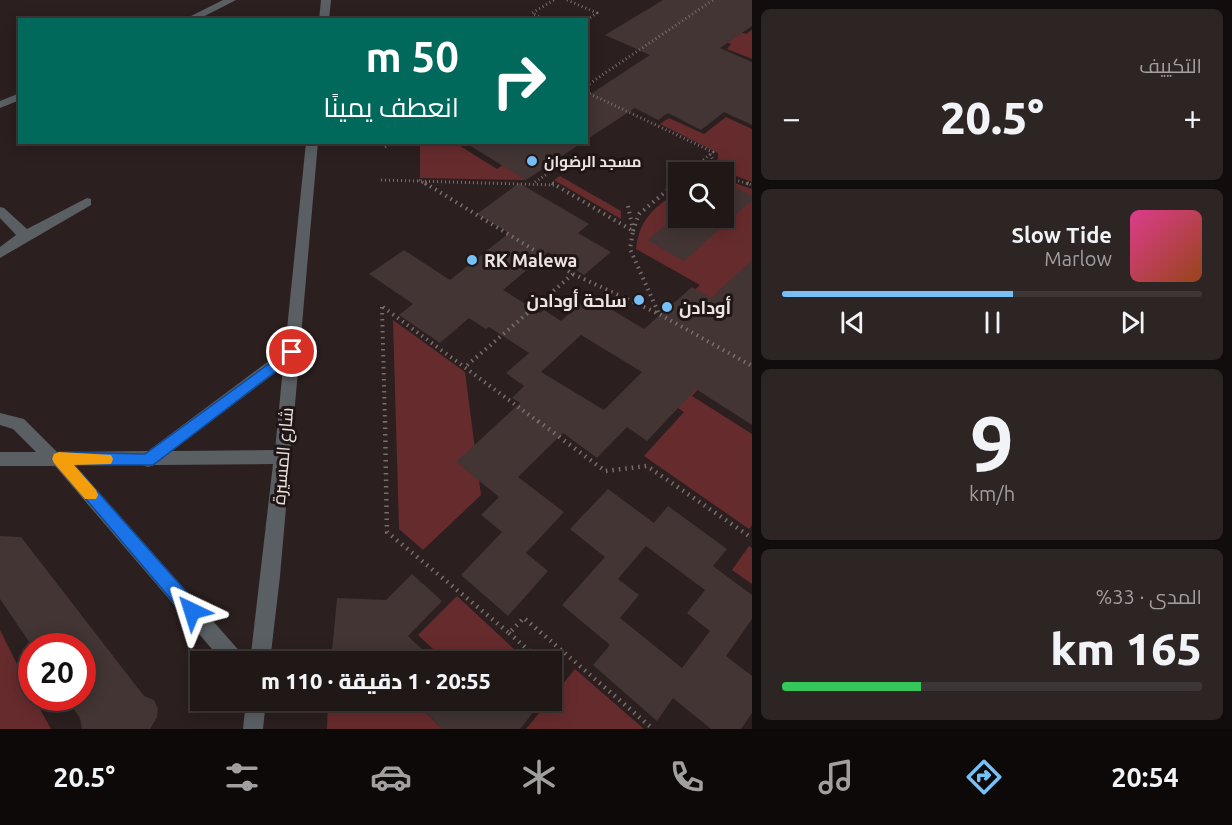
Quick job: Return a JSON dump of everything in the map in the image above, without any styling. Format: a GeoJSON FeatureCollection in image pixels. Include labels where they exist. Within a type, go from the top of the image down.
{"type":"FeatureCollection","features":[{"type":"Feature","properties":{"kind":"street"},"geometry":{"type":"LineString","coordinates":[[192,18],[231,0]]}},
{"type":"Feature","properties":{"kind":"street"},"geometry":{"type":"LineString","coordinates":[[315,0],[326,3],[324,18]]}},
{"type":"Feature","properties":{"kind":"street"},"geometry":{"type":"LineString","coordinates":[[0,105],[18,97]]}},
{"type":"Feature","properties":{"kind":"street","name":"شارع المسيرة"},"geometry":{"type":"LineString","coordinates":[[261,651],[271,576],[312,144]]}},
{"type":"Feature","properties":{"kind":"street"},"geometry":{"type":"LineString","coordinates":[[0,253],[23,237],[87,202]]}},
{"type":"Feature","properties":{"kind":"street"},"geometry":{"type":"LineString","coordinates":[[0,211],[22,232],[23,237]]}},
{"type":"Feature","properties":{"kind":"street"},"geometry":{"type":"LineString","coordinates":[[148,460],[292,352]]}},
{"type":"Feature","properties":{"kind":"street"},"geometry":{"type":"LineString","coordinates":[[0,419],[18,424],[57,459],[226,651]]}},
{"type":"Feature","properties":{"kind":"street"},"geometry":{"type":"LineString","coordinates":[[0,459],[148,460],[281,457]]}},
{"type":"Feature","properties":{"kind":"street"},"geometry":{"type":"LineString","coordinates":[[253,729],[255,711]]}},
{"type":"Feature","properties":{"kind":"path"},"geometry":{"type":"LineString","coordinates":[[542,18],[532,13],[554,0]]}},
{"type":"Feature","properties":{"kind":"path"},"geometry":{"type":"LineString","coordinates":[[567,0],[597,13],[588,19]]}},
{"type":"Feature","properties":{"kind":"path"},"geometry":{"type":"LineString","coordinates":[[588,85],[713,0]]}},
{"type":"Feature","properties":{"kind":"path"},"geometry":{"type":"LineString","coordinates":[[588,93],[713,152],[700,162]]}},
{"type":"Feature","properties":{"kind":"path"},"geometry":{"type":"LineString","coordinates":[[385,147],[390,144]]}},
{"type":"Feature","properties":{"kind":"path"},"geometry":{"type":"LineString","coordinates":[[710,154],[713,162]]}},
{"type":"Feature","properties":{"kind":"path"},"geometry":{"type":"LineString","coordinates":[[534,183],[552,171]]}},
{"type":"Feature","properties":{"kind":"path"},"geometry":{"type":"LineString","coordinates":[[734,179],[752,185]]}},
{"type":"Feature","properties":{"kind":"path"},"geometry":{"type":"LineString","coordinates":[[381,180],[551,183],[633,231]]}},
{"type":"Feature","properties":{"kind":"path"},"geometry":{"type":"LineString","coordinates":[[419,180],[573,274],[659,314],[752,366]]}},
{"type":"Feature","properties":{"kind":"path"},"geometry":{"type":"LineString","coordinates":[[659,314],[630,249],[639,214],[668,190]]}},
{"type":"Feature","properties":{"kind":"path"},"geometry":{"type":"LineString","coordinates":[[628,206],[633,231]]}},
{"type":"Feature","properties":{"kind":"path"},"geometry":{"type":"LineString","coordinates":[[465,367],[573,274]]}},
{"type":"Feature","properties":{"kind":"path"},"geometry":{"type":"LineString","coordinates":[[529,651],[387,532],[382,307],[605,471],[647,466],[752,538]]}},
{"type":"Feature","properties":{"kind":"path"},"geometry":{"type":"LineString","coordinates":[[509,633],[524,618],[653,729]]}},
{"type":"Feature","properties":{"kind":"shaded area"},"geometry":{"type":"Polygon","coordinates":[[[725,26],[746,34],[752,30],[752,59],[727,49],[731,44],[711,36],[725,26]]]}},
{"type":"Feature","properties":{"kind":"shaded area"},"geometry":{"type":"Polygon","coordinates":[[[726,117],[752,129],[752,182],[734,175],[734,162],[717,162],[718,153],[660,124],[669,118],[704,134],[726,117]]]}},
{"type":"Feature","properties":{"kind":"shaded area"},"geometry":{"type":"Polygon","coordinates":[[[420,144],[463,144],[460,146],[497,169],[507,162],[530,176],[524,180],[420,178],[420,144]]]}},
{"type":"Feature","properties":{"kind":"shaded area"},"geometry":{"type":"Polygon","coordinates":[[[560,176],[621,211],[621,219],[554,180],[560,176]]]}},
{"type":"Feature","properties":{"kind":"shaded area"},"geometry":{"type":"Polygon","coordinates":[[[734,183],[752,189],[752,363],[667,316],[700,285],[636,249],[641,229],[656,208],[668,198],[668,228],[734,228],[734,183]]]}},
{"type":"Feature","properties":{"kind":"shaded area"},"geometry":{"type":"Polygon","coordinates":[[[393,320],[465,372],[481,495],[423,550],[399,529],[393,320]]]}},
{"type":"Feature","properties":{"kind":"shaded area"},"geometry":{"type":"Polygon","coordinates":[[[724,361],[692,396],[752,434],[752,525],[749,529],[644,456],[684,412],[660,396],[724,361]]]}},
{"type":"Feature","properties":{"kind":"shaded area"},"geometry":{"type":"Polygon","coordinates":[[[749,546],[752,548],[752,584],[732,570],[749,546]]]}},
{"type":"Feature","properties":{"kind":"shaded area"},"geometry":{"type":"Polygon","coordinates":[[[457,596],[515,650],[435,651],[418,635],[457,596]]]}},
{"type":"Feature","properties":{"kind":"shaded area"},"geometry":{"type":"Polygon","coordinates":[[[0,630],[18,666],[18,711],[41,711],[51,729],[0,729],[0,630]]]}},
{"type":"Feature","properties":{"kind":"shaded area"},"geometry":{"type":"Polygon","coordinates":[[[575,669],[644,729],[526,729],[541,711],[562,711],[562,685],[575,669]]]}},
{"type":"Feature","properties":{"kind":"shaded area"},"geometry":{"type":"Polygon","coordinates":[[[328,711],[425,711],[442,729],[327,729],[328,711]]]}},
{"type":"Feature","properties":{"kind":"building"},"geometry":{"type":"Polygon","coordinates":[[[663,0],[752,0],[752,26],[720,48],[752,62],[752,125],[724,112],[701,130],[668,113],[658,120],[635,108],[588,139],[588,96],[650,55],[605,35],[663,0]]]}},
{"type":"Feature","properties":{"kind":"building","name":"مسجد الرضوان"},"geometry":{"type":"Polygon","coordinates":[[[467,144],[580,144],[526,180],[467,144]]]}},
{"type":"Feature","properties":{"kind":"building"},"geometry":{"type":"Polygon","coordinates":[[[519,183],[589,224],[578,233],[611,252],[584,275],[548,252],[503,290],[540,313],[544,310],[561,321],[589,296],[644,329],[692,287],[711,298],[752,260],[752,425],[696,389],[647,441],[627,427],[597,458],[563,433],[518,477],[564,512],[526,553],[548,571],[508,616],[461,575],[502,532],[481,515],[499,497],[456,462],[520,403],[512,398],[524,386],[506,373],[529,353],[489,327],[486,329],[469,318],[440,343],[399,315],[413,304],[369,274],[404,250],[450,280],[509,233],[477,214],[519,183]],[[581,335],[541,372],[604,410],[642,372],[581,335]]]}},
{"type":"Feature","properties":{"kind":"building"},"geometry":{"type":"Polygon","coordinates":[[[734,187],[752,196],[752,200],[734,216],[734,187]]]}},
{"type":"Feature","properties":{"kind":"building"},"geometry":{"type":"Polygon","coordinates":[[[668,223],[668,228],[721,228],[684,261],[647,240],[668,223]]]}},
{"type":"Feature","properties":{"kind":"building"},"geometry":{"type":"Polygon","coordinates":[[[608,489],[654,523],[668,506],[727,549],[713,566],[752,595],[752,619],[726,656],[752,676],[752,713],[741,729],[711,729],[673,698],[657,721],[593,665],[610,645],[562,605],[605,557],[570,529],[608,489]],[[646,546],[618,579],[639,595],[620,618],[682,668],[710,631],[687,613],[705,590],[646,546]]]}},
{"type":"Feature","properties":{"kind":"building"},"geometry":{"type":"Polygon","coordinates":[[[0,536],[21,537],[95,633],[23,633],[0,599],[0,536]]]}},
{"type":"Feature","properties":{"kind":"building"},"geometry":{"type":"Polygon","coordinates":[[[412,574],[442,601],[408,636],[424,651],[332,651],[337,598],[386,600],[412,574]]]}},
{"type":"Feature","properties":{"kind":"building"},"geometry":{"type":"Polygon","coordinates":[[[96,634],[144,696],[154,700],[158,709],[157,717],[150,729],[82,729],[80,718],[75,711],[96,711],[96,634]]]}},
{"type":"Feature","properties":{"kind":"building"},"geometry":{"type":"Polygon","coordinates":[[[425,711],[534,711],[520,729],[442,729],[425,711]]]}},
{"type":"Feature","properties":{"kind":"slow traffic"},"geometry":{"type":"LineString","coordinates":[[91,495],[59,459],[106,459]]}},
{"type":"Feature","properties":{"kind":"place","name":"مسجد الرضوان"},"geometry":{"type":"Point","coordinates":[532,161]}},
{"type":"Feature","properties":{"kind":"place","name":"RK Malewa"},"geometry":{"type":"Point","coordinates":[472,260]}},
{"type":"Feature","properties":{"kind":"place","name":"ساحة أودادن"},"geometry":{"type":"Point","coordinates":[639,300]}},
{"type":"Feature","properties":{"kind":"place","name":"أودادن"},"geometry":{"type":"Point","coordinates":[667,307]}},
{"type":"Feature","properties":{"kind":"route"},"geometry":{"type":"LineString","coordinates":[[192,611],[59,459],[148,460],[292,352]]}}]}
